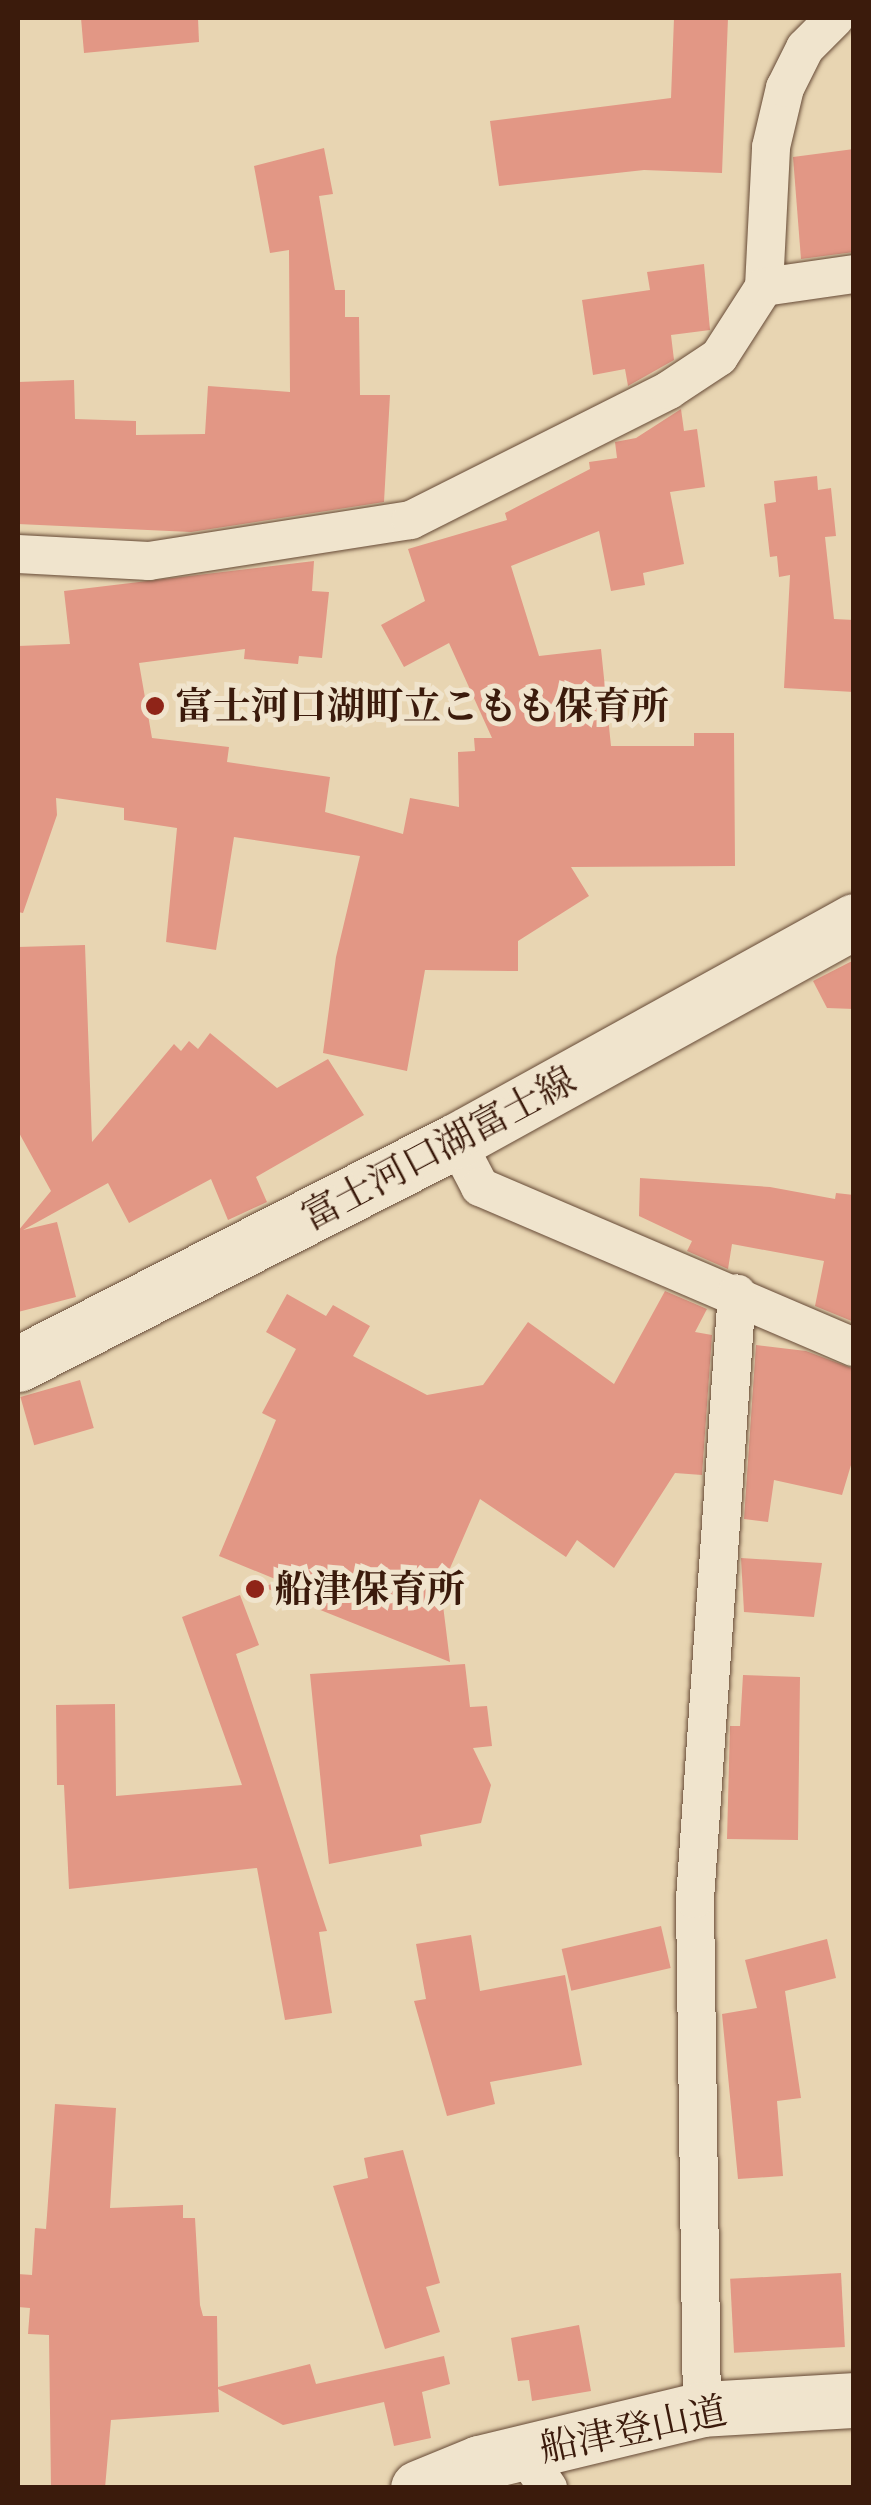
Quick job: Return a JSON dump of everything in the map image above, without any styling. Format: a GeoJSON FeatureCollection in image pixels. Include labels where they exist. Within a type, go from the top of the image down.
{"type":"FeatureCollection","features":[{"type":"Feature","properties":{"kind":"main road","name":"富士河口湖富士線"},"geometry":{"type":"LineString","coordinates":[[18,1364],[456,1142],[854,921]]}},
{"type":"Feature","properties":{"kind":"main road","name":"船津登山道"},"geometry":{"type":"LineString","coordinates":[[418,2488],[536,2470],[702,2408],[854,2400]]}},
{"type":"Feature","properties":{"kind":"street"},"geometry":{"type":"LineString","coordinates":[[18,554],[150,560],[411,520],[669,390],[719,358],[764,287],[772,147],[785,88],[805,48],[835,18]]}},
{"type":"Feature","properties":{"kind":"street"},"geometry":{"type":"LineString","coordinates":[[764,287],[854,274]]}},
{"type":"Feature","properties":{"kind":"street"},"geometry":{"type":"LineString","coordinates":[[456,1142],[480,1188],[737,1293],[854,1348]]}},
{"type":"Feature","properties":{"kind":"street"},"geometry":{"type":"LineString","coordinates":[[702,2408],[694,1898],[737,1293]]}},
{"type":"Feature","properties":{"kind":"building"},"geometry":{"type":"Polygon","coordinates":[[[81,18],[198,18],[199,42],[84,53],[81,18]]]}},
{"type":"Feature","properties":{"kind":"building"},"geometry":{"type":"Polygon","coordinates":[[[674,18],[728,18],[722,173],[644,170],[499,186],[490,121],[671,98],[674,18]]]}},
{"type":"Feature","properties":{"kind":"building"},"geometry":{"type":"Polygon","coordinates":[[[324,148],[333,194],[319,196],[335,290],[345,290],[345,317],[359,317],[360,395],[390,395],[384,502],[191,532],[18,524],[18,382],[74,380],[75,419],[136,421],[136,435],[205,434],[208,386],[290,392],[289,250],[270,253],[254,166],[324,148]]]}},
{"type":"Feature","properties":{"kind":"building"},"geometry":{"type":"Polygon","coordinates":[[[854,149],[854,252],[801,259],[793,157],[854,149]]]}},
{"type":"Feature","properties":{"kind":"building"},"geometry":{"type":"Polygon","coordinates":[[[704,264],[710,330],[671,335],[674,360],[628,386],[625,369],[593,375],[582,300],[650,290],[647,272],[704,264]]]}},
{"type":"Feature","properties":{"kind":"building"},"geometry":{"type":"Polygon","coordinates":[[[681,409],[684,431],[697,429],[705,487],[670,492],[684,564],[643,573],[645,585],[611,591],[599,531],[511,566],[539,656],[601,649],[611,746],[694,746],[694,733],[734,733],[735,866],[571,867],[589,896],[518,941],[518,971],[425,970],[407,1071],[323,1053],[336,957],[360,856],[234,837],[216,950],[166,942],[177,828],[124,820],[124,808],[56,798],[57,815],[23,913],[18,912],[18,646],[70,644],[64,591],[314,561],[312,591],[329,592],[322,658],[299,656],[298,664],[244,659],[245,649],[139,663],[152,738],[229,747],[227,762],[330,777],[325,812],[403,834],[410,798],[459,807],[458,752],[475,751],[474,738],[492,738],[449,643],[404,667],[381,625],[425,601],[408,549],[507,520],[505,513],[590,469],[589,462],[617,458],[615,442],[636,438],[681,409]]]}},
{"type":"Feature","properties":{"kind":"building"},"geometry":{"type":"Polygon","coordinates":[[[817,476],[818,490],[831,488],[836,536],[825,537],[834,619],[854,620],[854,692],[784,688],[790,575],[779,577],[777,556],[770,557],[764,504],[776,502],[774,481],[817,476]]]}},
{"type":"Feature","properties":{"kind":"building"},"geometry":{"type":"Polygon","coordinates":[[[85,945],[92,1142],[174,1044],[181,1051],[189,1041],[198,1049],[210,1033],[277,1088],[328,1059],[364,1115],[256,1177],[267,1202],[228,1220],[211,1179],[129,1223],[108,1183],[23,1230],[57,1222],[76,1297],[18,1312],[18,1231],[51,1191],[18,1131],[18,947],[85,945]]]}},
{"type":"Feature","properties":{"kind":"building"},"geometry":{"type":"Polygon","coordinates":[[[854,960],[854,1009],[827,1008],[813,981],[854,960]]]}},
{"type":"Feature","properties":{"kind":"building"},"geometry":{"type":"Polygon","coordinates":[[[640,1178],[770,1187],[835,1199],[836,1193],[854,1195],[854,1322],[815,1306],[824,1261],[732,1244],[728,1269],[687,1251],[692,1241],[639,1216],[640,1178]]]}},
{"type":"Feature","properties":{"kind":"building"},"geometry":{"type":"Polygon","coordinates":[[[665,1291],[707,1309],[695,1332],[712,1335],[702,1475],[675,1473],[614,1568],[577,1540],[566,1557],[480,1499],[441,1589],[450,1662],[263,1587],[280,1581],[219,1556],[276,1420],[262,1413],[296,1349],[266,1332],[287,1294],[326,1316],[333,1305],[370,1326],[353,1356],[427,1395],[483,1385],[528,1322],[614,1384],[665,1291]]]}},
{"type":"Feature","properties":{"kind":"building"},"geometry":{"type":"Polygon","coordinates":[[[756,1345],[806,1351],[854,1369],[854,1455],[842,1495],[774,1480],[768,1522],[744,1519],[756,1345]]]}},
{"type":"Feature","properties":{"kind":"building"},"geometry":{"type":"Polygon","coordinates":[[[80,1380],[94,1428],[34,1445],[20,1397],[80,1380]]]}},
{"type":"Feature","properties":{"kind":"building"},"geometry":{"type":"Polygon","coordinates":[[[741,1558],[822,1563],[814,1617],[744,1612],[741,1558]]]}},
{"type":"Feature","properties":{"kind":"building"},"geometry":{"type":"Polygon","coordinates":[[[240,1595],[259,1645],[236,1654],[327,1931],[319,1932],[332,2013],[285,2020],[257,1868],[69,1889],[64,1785],[57,1785],[56,1705],[115,1704],[116,1796],[242,1785],[182,1617],[240,1595]]]}},
{"type":"Feature","properties":{"kind":"building"},"geometry":{"type":"Polygon","coordinates":[[[465,1664],[470,1707],[487,1706],[492,1746],[473,1748],[491,1785],[481,1823],[420,1835],[422,1846],[329,1864],[310,1674],[465,1664]]]}},
{"type":"Feature","properties":{"kind":"building"},"geometry":{"type":"Polygon","coordinates":[[[743,1675],[800,1677],[798,1840],[727,1839],[730,1726],[740,1726],[743,1675]]]}},
{"type":"Feature","properties":{"kind":"building"},"geometry":{"type":"Polygon","coordinates":[[[661,1926],[671,1968],[571,1991],[562,1949],[661,1926]]]}},
{"type":"Feature","properties":{"kind":"building"},"geometry":{"type":"Polygon","coordinates":[[[471,1935],[480,1991],[565,1975],[582,2065],[490,2082],[495,2104],[447,2116],[414,2001],[426,1999],[416,1944],[471,1935]]]}},
{"type":"Feature","properties":{"kind":"building"},"geometry":{"type":"Polygon","coordinates":[[[827,1939],[836,1978],[785,1991],[801,2098],[777,2101],[783,2176],[738,2179],[722,2014],[757,2008],[745,1960],[827,1939]]]}},
{"type":"Feature","properties":{"kind":"building"},"geometry":{"type":"Polygon","coordinates":[[[55,2104],[116,2108],[110,2208],[183,2205],[183,2218],[195,2218],[200,2305],[203,2316],[217,2316],[218,2387],[310,2364],[316,2384],[444,2356],[450,2384],[422,2392],[431,2438],[394,2446],[384,2402],[283,2425],[218,2389],[219,2412],[111,2420],[105,2488],[51,2488],[49,2335],[28,2334],[30,2308],[18,2307],[18,2274],[32,2275],[35,2228],[46,2229],[55,2104]]]}},
{"type":"Feature","properties":{"kind":"building"},"geometry":{"type":"Polygon","coordinates":[[[403,2150],[440,2283],[426,2287],[440,2332],[385,2349],[333,2186],[368,2178],[364,2158],[403,2150]]]}},
{"type":"Feature","properties":{"kind":"building"},"geometry":{"type":"Polygon","coordinates":[[[841,2273],[845,2347],[734,2353],[730,2279],[841,2273]]]}},
{"type":"Feature","properties":{"kind":"building"},"geometry":{"type":"Polygon","coordinates":[[[579,2325],[591,2391],[532,2401],[529,2380],[518,2381],[511,2338],[579,2325]]]}},
{"type":"Feature","properties":{"kind":"place","name":"富士河口湖町立こもも保育所"},"geometry":{"type":"Point","coordinates":[155,706]}},
{"type":"Feature","properties":{"kind":"place","name":"船津保育所"},"geometry":{"type":"Point","coordinates":[255,1589]}}]}
